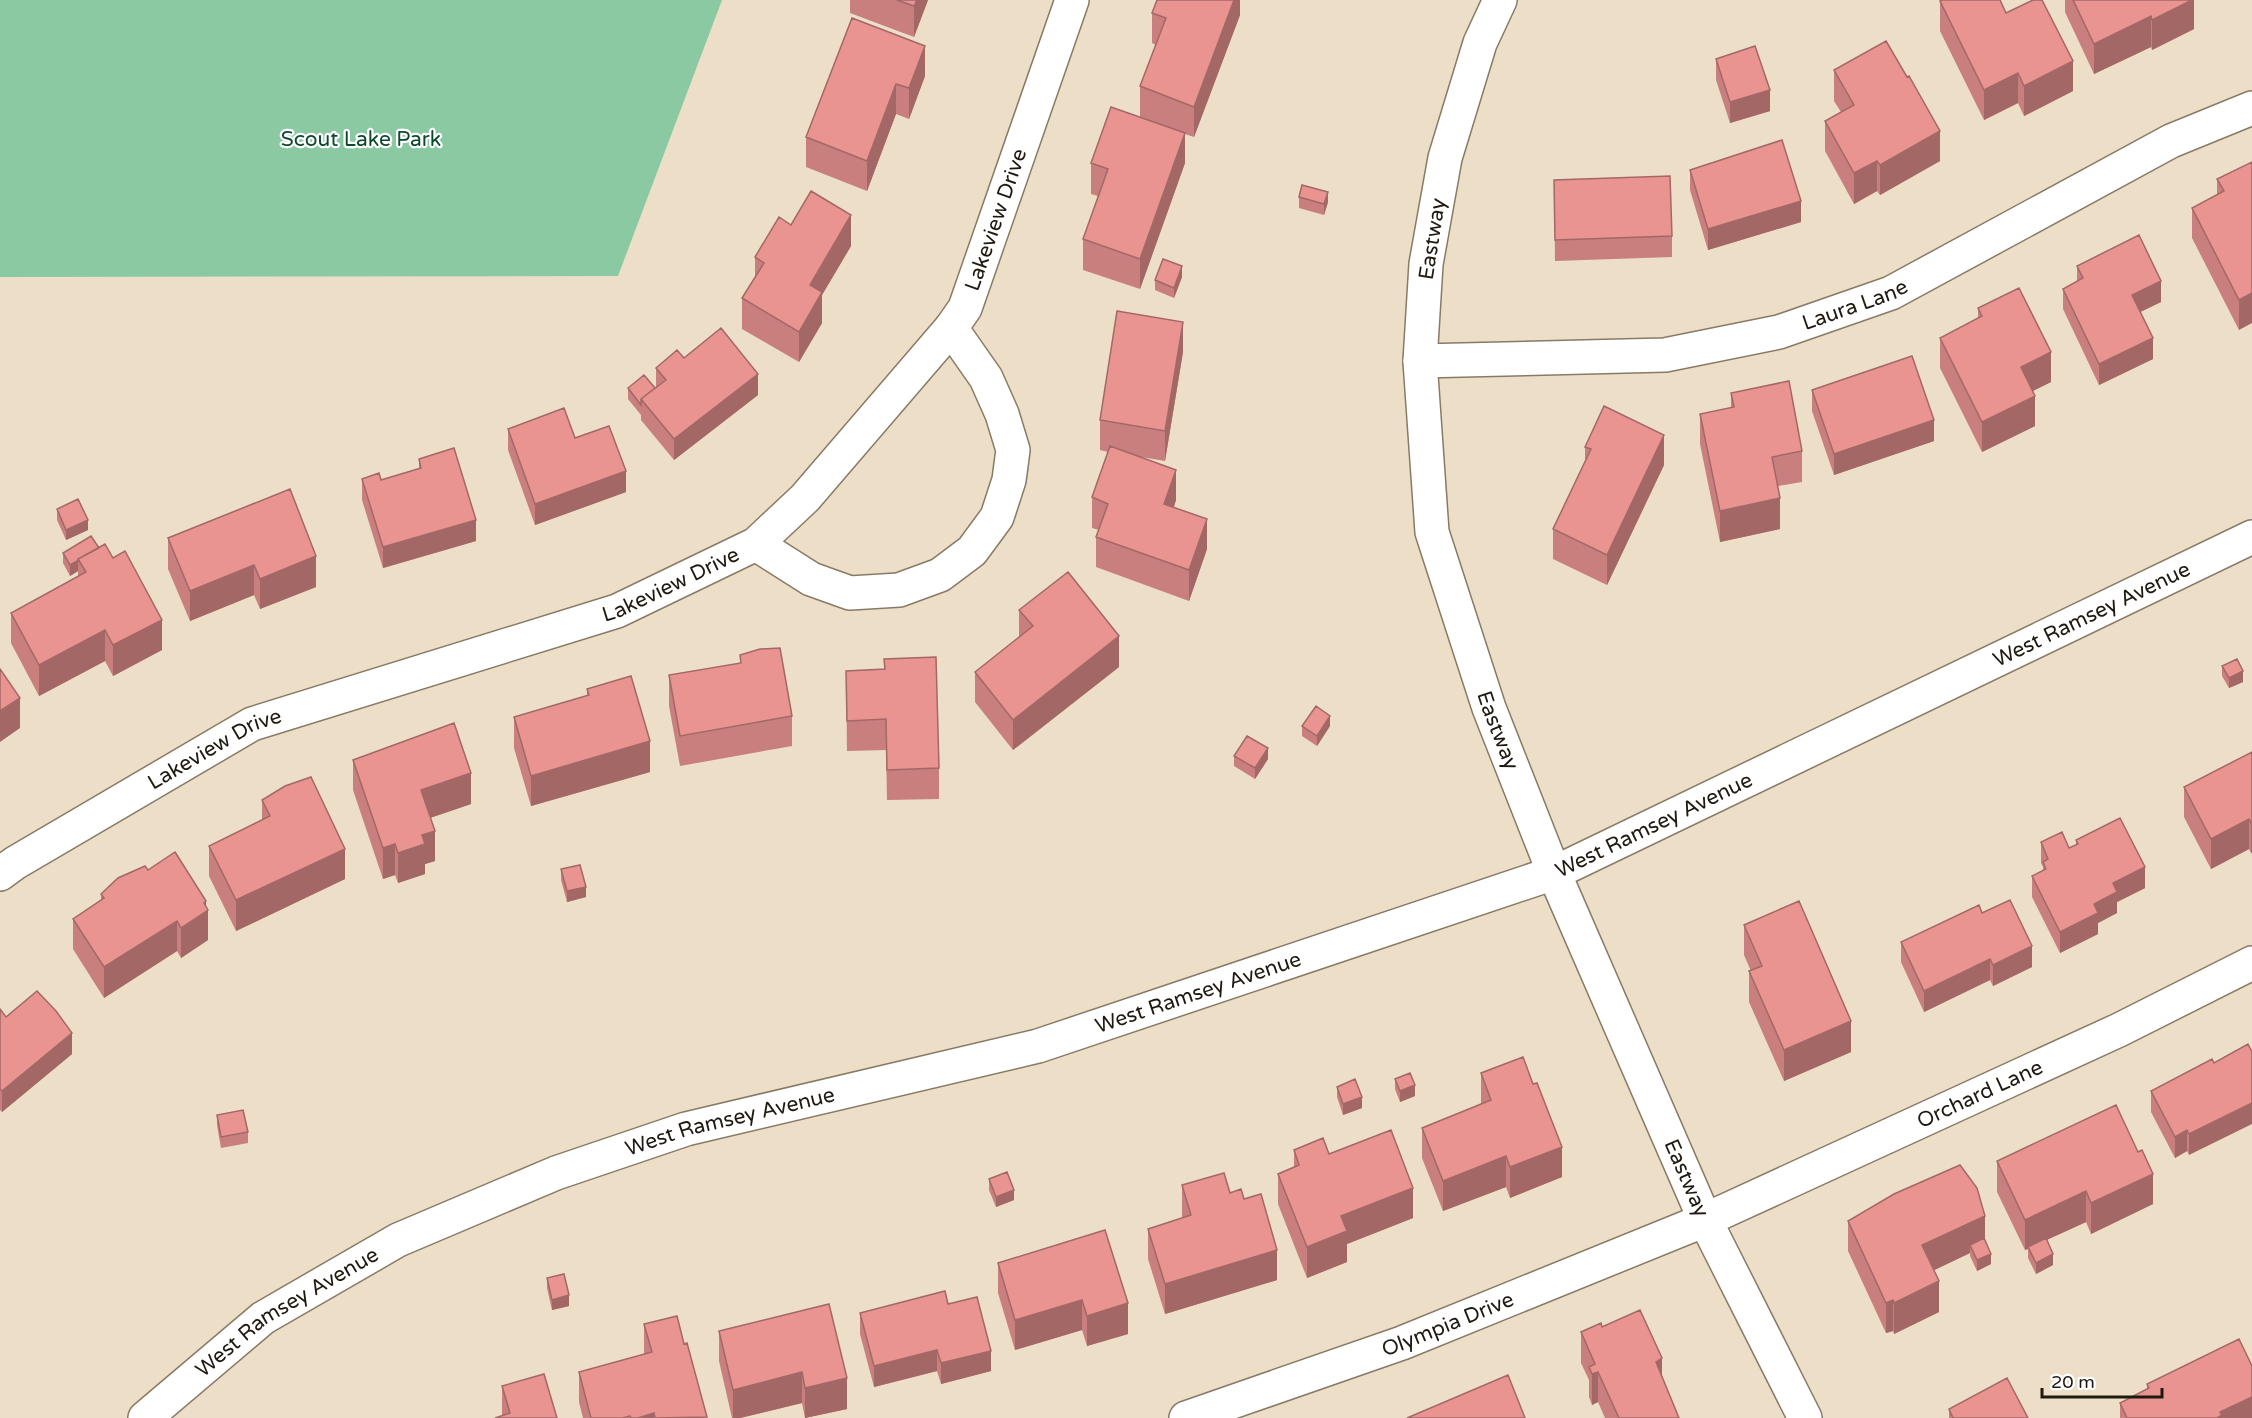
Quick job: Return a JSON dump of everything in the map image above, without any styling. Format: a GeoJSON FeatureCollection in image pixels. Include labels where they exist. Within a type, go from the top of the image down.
{"type":"FeatureCollection","features":[{"type":"Feature","properties":{"kind":"street","name":"Lakeview Drive"},"geometry":{"type":"LineString","coordinates":[[0,874],[25,857],[252,724],[617,611],[756,543],[805,498],[951,328],[965,308],[1072,0]]}},
{"type":"Feature","properties":{"kind":"street","name":"Eastway"},"geometry":{"type":"LineString","coordinates":[[1500,0],[1480,43],[1445,159],[1425,264],[1420,361],[1432,532],[1489,708],[1554,873],[1706,1220],[1805,1418]]}},
{"type":"Feature","properties":{"kind":"street","name":"Laura Lane"},"geometry":{"type":"LineString","coordinates":[[1420,361],[1665,355],[1779,332],[1891,293],[2171,141],[2252,108]]}},
{"type":"Feature","properties":{"kind":"street"},"geometry":{"type":"LineString","coordinates":[[756,543],[811,579],[850,593],[899,590],[940,575],[972,552],[997,517],[1009,480],[1013,450],[1002,414],[986,378],[951,328]]}},
{"type":"Feature","properties":{"kind":"street","name":"West Ramsey Avenue"},"geometry":{"type":"LineString","coordinates":[[145,1418],[263,1318],[399,1240],[556,1173],[686,1129],[1038,1046],[1554,873],[2252,537]]}},
{"type":"Feature","properties":{"kind":"street","name":"Orchard Lane"},"geometry":{"type":"LineString","coordinates":[[1706,1220],[2119,1030],[2252,963]]}},
{"type":"Feature","properties":{"kind":"street","name":"Olympia Drive"},"geometry":{"type":"LineString","coordinates":[[1186,1418],[1402,1343],[1706,1220]]}},
{"type":"Feature","properties":{"kind":"green space","name":"Scout Lake Park"},"geometry":{"type":"Polygon","coordinates":[[[0,0],[722,0],[618,276],[0,277],[0,0]]]}},
{"type":"Feature","properties":{"kind":"building"},"geometry":{"type":"Polygon","coordinates":[[[897,0],[917,0],[914,6],[897,0]]]}},
{"type":"Feature","properties":{"kind":"building"},"geometry":{"type":"Polygon","coordinates":[[[1157,0],[1234,0],[1194,107],[1140,86],[1166,18],[1152,13],[1157,0]]]}},
{"type":"Feature","properties":{"kind":"building"},"geometry":{"type":"Polygon","coordinates":[[[2000,0],[2006,13],[2033,0],[2042,0],[2073,61],[2024,86],[2018,73],[1984,90],[1940,1],[2000,0]]]}},
{"type":"Feature","properties":{"kind":"building"},"geometry":{"type":"Polygon","coordinates":[[[2073,0],[2192,0],[2152,20],[2151,16],[2094,44],[2073,0]]]}},
{"type":"Feature","properties":{"kind":"building"},"geometry":{"type":"Polygon","coordinates":[[[852,18],[925,46],[909,88],[896,84],[867,161],[806,137],[852,18]]]}},
{"type":"Feature","properties":{"kind":"building"},"geometry":{"type":"Polygon","coordinates":[[[1886,41],[1940,131],[1880,165],[1877,161],[1854,173],[1825,121],[1854,105],[1834,70],[1886,41]]]}},
{"type":"Feature","properties":{"kind":"building"},"geometry":{"type":"Polygon","coordinates":[[[1755,46],[1770,90],[1730,102],[1716,59],[1755,46]]]}},
{"type":"Feature","properties":{"kind":"building"},"geometry":{"type":"Polygon","coordinates":[[[1111,107],[1185,133],[1140,259],[1083,239],[1108,169],[1091,163],[1111,107]]]}},
{"type":"Feature","properties":{"kind":"building"},"geometry":{"type":"Polygon","coordinates":[[[1782,140],[1801,201],[1708,229],[1690,170],[1782,140]]]}},
{"type":"Feature","properties":{"kind":"building"},"geometry":{"type":"Polygon","coordinates":[[[2252,162],[2252,293],[2239,300],[2192,208],[2224,191],[2217,179],[2252,162]]]}},
{"type":"Feature","properties":{"kind":"building"},"geometry":{"type":"Polygon","coordinates":[[[1670,176],[1672,236],[1555,240],[1554,180],[1670,176]]]}},
{"type":"Feature","properties":{"kind":"building"},"geometry":{"type":"Polygon","coordinates":[[[1302,185],[1328,192],[1324,204],[1299,197],[1302,185]]]}},
{"type":"Feature","properties":{"kind":"building"},"geometry":{"type":"Polygon","coordinates":[[[811,191],[851,215],[810,285],[822,292],[799,332],[742,298],[764,263],[755,257],[779,217],[791,225],[811,191]]]}},
{"type":"Feature","properties":{"kind":"building"},"geometry":{"type":"Polygon","coordinates":[[[2139,235],[2161,281],[2132,295],[2153,338],[2099,364],[2063,289],[2083,278],[2077,266],[2139,235]]]}},
{"type":"Feature","properties":{"kind":"building"},"geometry":{"type":"Polygon","coordinates":[[[1163,259],[1182,266],[1174,288],[1155,280],[1163,259]]]}},
{"type":"Feature","properties":{"kind":"building"},"geometry":{"type":"Polygon","coordinates":[[[2019,288],[2051,352],[2021,367],[2035,396],[1982,422],[1940,338],[1982,316],[1978,308],[2019,288]]]}},
{"type":"Feature","properties":{"kind":"building"},"geometry":{"type":"Polygon","coordinates":[[[1117,311],[1183,322],[1165,431],[1100,420],[1117,311]]]}},
{"type":"Feature","properties":{"kind":"building"},"geometry":{"type":"Polygon","coordinates":[[[721,328],[758,374],[674,439],[641,399],[666,380],[656,368],[677,350],[684,358],[721,328]]]}},
{"type":"Feature","properties":{"kind":"building"},"geometry":{"type":"Polygon","coordinates":[[[1912,356],[1934,420],[1834,454],[1812,390],[1912,356]]]}},
{"type":"Feature","properties":{"kind":"building"},"geometry":{"type":"Polygon","coordinates":[[[644,375],[655,388],[641,399],[641,405],[628,388],[644,375]]]}},
{"type":"Feature","properties":{"kind":"building"},"geometry":{"type":"Polygon","coordinates":[[[1789,381],[1802,451],[1772,457],[1780,498],[1720,511],[1700,414],[1734,407],[1731,393],[1789,381]]]}},
{"type":"Feature","properties":{"kind":"building"},"geometry":{"type":"Polygon","coordinates":[[[1604,406],[1664,435],[1607,555],[1553,529],[1591,449],[1585,447],[1604,406]]]}},
{"type":"Feature","properties":{"kind":"building"},"geometry":{"type":"Polygon","coordinates":[[[564,408],[575,438],[609,426],[626,471],[535,504],[508,429],[564,408]]]}},
{"type":"Feature","properties":{"kind":"building"},"geometry":{"type":"Polygon","coordinates":[[[1110,446],[1176,470],[1164,504],[1207,519],[1189,570],[1096,537],[1108,504],[1092,497],[1110,446]]]}},
{"type":"Feature","properties":{"kind":"building"},"geometry":{"type":"Polygon","coordinates":[[[454,448],[476,520],[383,547],[362,479],[379,473],[381,480],[421,468],[419,459],[454,448]]]}},
{"type":"Feature","properties":{"kind":"building"},"geometry":{"type":"Polygon","coordinates":[[[290,489],[316,556],[260,579],[254,565],[190,591],[168,538],[290,489]]]}},
{"type":"Feature","properties":{"kind":"building"},"geometry":{"type":"Polygon","coordinates":[[[78,499],[88,520],[66,530],[57,509],[78,499]]]}},
{"type":"Feature","properties":{"kind":"building"},"geometry":{"type":"Polygon","coordinates":[[[91,536],[99,548],[70,565],[63,553],[91,536]]]}},
{"type":"Feature","properties":{"kind":"building"},"geometry":{"type":"Polygon","coordinates":[[[105,544],[113,558],[125,551],[162,620],[113,645],[105,630],[39,665],[11,613],[86,572],[78,559],[105,544]]]}},
{"type":"Feature","properties":{"kind":"building"},"geometry":{"type":"Polygon","coordinates":[[[1068,572],[1119,636],[1013,720],[975,672],[1033,626],[1019,610],[1068,572]]]}},
{"type":"Feature","properties":{"kind":"building"},"geometry":{"type":"Polygon","coordinates":[[[780,648],[792,716],[680,736],[669,675],[741,663],[740,655],[760,649],[780,648]]]}},
{"type":"Feature","properties":{"kind":"building"},"geometry":{"type":"Polygon","coordinates":[[[936,657],[939,768],[887,770],[886,719],[847,721],[846,671],[885,669],[884,659],[936,657]]]}},
{"type":"Feature","properties":{"kind":"building"},"geometry":{"type":"Polygon","coordinates":[[[2237,659],[2243,671],[2229,678],[2222,666],[2237,659]]]}},
{"type":"Feature","properties":{"kind":"building"},"geometry":{"type":"Polygon","coordinates":[[[0,669],[20,698],[0,711],[0,669]]]}},
{"type":"Feature","properties":{"kind":"building"},"geometry":{"type":"Polygon","coordinates":[[[631,676],[650,741],[531,776],[514,717],[589,695],[587,689],[631,676]]]}},
{"type":"Feature","properties":{"kind":"building"},"geometry":{"type":"Polygon","coordinates":[[[1316,706],[1330,716],[1317,736],[1302,726],[1316,706]]]}},
{"type":"Feature","properties":{"kind":"building"},"geometry":{"type":"Polygon","coordinates":[[[454,723],[471,773],[421,790],[435,831],[422,835],[425,844],[398,853],[395,844],[383,848],[353,760],[454,723]]]}},
{"type":"Feature","properties":{"kind":"building"},"geometry":{"type":"Polygon","coordinates":[[[1247,736],[1268,748],[1255,768],[1234,756],[1247,736]]]}},
{"type":"Feature","properties":{"kind":"building"},"geometry":{"type":"Polygon","coordinates":[[[2252,752],[2252,823],[2249,819],[2211,839],[2184,787],[2252,752]]]}},
{"type":"Feature","properties":{"kind":"building"},"geometry":{"type":"Polygon","coordinates":[[[311,777],[345,849],[236,900],[209,846],[270,816],[262,800],[285,786],[311,777]]]}},
{"type":"Feature","properties":{"kind":"building"},"geometry":{"type":"Polygon","coordinates":[[[2120,818],[2145,867],[2113,883],[2117,892],[2094,904],[2098,913],[2060,932],[2032,876],[2046,869],[2043,862],[2048,859],[2041,842],[2062,832],[2069,848],[2078,844],[2076,840],[2120,818]]]}},
{"type":"Feature","properties":{"kind":"building"},"geometry":{"type":"Polygon","coordinates":[[[175,852],[206,901],[204,903],[208,910],[181,928],[177,921],[104,967],[73,919],[104,898],[101,894],[118,878],[145,866],[148,870],[175,852]]]}},
{"type":"Feature","properties":{"kind":"building"},"geometry":{"type":"Polygon","coordinates":[[[580,865],[586,887],[567,891],[561,869],[580,865]]]}},
{"type":"Feature","properties":{"kind":"building"},"geometry":{"type":"Polygon","coordinates":[[[2010,900],[2032,946],[1993,965],[1990,959],[1924,991],[1901,942],[1979,905],[1982,913],[2010,900]]]}},
{"type":"Feature","properties":{"kind":"building"},"geometry":{"type":"Polygon","coordinates":[[[1799,901],[1851,1021],[1784,1050],[1749,971],[1762,966],[1744,925],[1799,901]]]}},
{"type":"Feature","properties":{"kind":"building"},"geometry":{"type":"Polygon","coordinates":[[[37,991],[72,1033],[2,1091],[0,1089],[0,1009],[6,1017],[37,991]]]}},
{"type":"Feature","properties":{"kind":"building"},"geometry":{"type":"Polygon","coordinates":[[[2248,1044],[2252,1052],[2252,1103],[2189,1134],[2187,1130],[2175,1137],[2151,1091],[2212,1059],[2214,1063],[2248,1044]]]}},
{"type":"Feature","properties":{"kind":"building"},"geometry":{"type":"Polygon","coordinates":[[[1523,1057],[1533,1084],[1537,1083],[1562,1147],[1510,1167],[1506,1156],[1443,1181],[1422,1128],[1491,1100],[1481,1073],[1523,1057]]]}},
{"type":"Feature","properties":{"kind":"building"},"geometry":{"type":"Polygon","coordinates":[[[1410,1073],[1415,1085],[1400,1091],[1395,1079],[1410,1073]]]}},
{"type":"Feature","properties":{"kind":"building"},"geometry":{"type":"Polygon","coordinates":[[[1355,1079],[1362,1097],[1343,1104],[1337,1087],[1355,1079]]]}},
{"type":"Feature","properties":{"kind":"building"},"geometry":{"type":"Polygon","coordinates":[[[2116,1105],[2138,1152],[2142,1150],[2153,1174],[2091,1203],[2086,1191],[2025,1220],[1997,1161],[2116,1105]]]}},
{"type":"Feature","properties":{"kind":"building"},"geometry":{"type":"Polygon","coordinates":[[[243,1110],[248,1132],[221,1137],[217,1115],[243,1110]]]}},
{"type":"Feature","properties":{"kind":"building"},"geometry":{"type":"Polygon","coordinates":[[[1391,1130],[1413,1188],[1341,1216],[1347,1231],[1307,1247],[1278,1174],[1299,1165],[1294,1150],[1323,1138],[1329,1154],[1391,1130]]]}},
{"type":"Feature","properties":{"kind":"building"},"geometry":{"type":"Polygon","coordinates":[[[1960,1165],[1977,1188],[1985,1216],[1922,1245],[1939,1281],[1894,1303],[1893,1300],[1886,1303],[1848,1221],[1894,1194],[1960,1165]]]}},
{"type":"Feature","properties":{"kind":"building"},"geometry":{"type":"Polygon","coordinates":[[[1007,1172],[1014,1190],[996,1197],[989,1179],[1007,1172]]]}},
{"type":"Feature","properties":{"kind":"building"},"geometry":{"type":"Polygon","coordinates":[[[1224,1173],[1230,1193],[1241,1189],[1244,1199],[1261,1194],[1277,1250],[1165,1284],[1148,1229],[1191,1215],[1182,1185],[1224,1173]]]}},
{"type":"Feature","properties":{"kind":"building"},"geometry":{"type":"Polygon","coordinates":[[[1105,1230],[1128,1303],[1087,1316],[1082,1300],[1015,1320],[998,1263],[1105,1230]]]}},
{"type":"Feature","properties":{"kind":"building"},"geometry":{"type":"Polygon","coordinates":[[[1984,1238],[1991,1254],[1977,1260],[1970,1245],[1984,1238]]]}},
{"type":"Feature","properties":{"kind":"building"},"geometry":{"type":"Polygon","coordinates":[[[2046,1238],[2053,1254],[2036,1263],[2028,1247],[2046,1238]]]}},
{"type":"Feature","properties":{"kind":"building"},"geometry":{"type":"Polygon","coordinates":[[[564,1274],[569,1295],[552,1300],[547,1278],[564,1274]]]}},
{"type":"Feature","properties":{"kind":"building"},"geometry":{"type":"Polygon","coordinates":[[[945,1291],[948,1304],[977,1297],[991,1351],[941,1363],[937,1350],[874,1366],[860,1313],[945,1291]]]}},
{"type":"Feature","properties":{"kind":"building"},"geometry":{"type":"Polygon","coordinates":[[[829,1304],[847,1378],[805,1388],[802,1372],[733,1390],[719,1331],[829,1304]]]}},
{"type":"Feature","properties":{"kind":"building"},"geometry":{"type":"Polygon","coordinates":[[[1640,1310],[1662,1358],[1656,1362],[1679,1418],[1619,1418],[1598,1372],[1592,1374],[1589,1367],[1595,1364],[1581,1332],[1601,1323],[1602,1327],[1640,1310]]]}},
{"type":"Feature","properties":{"kind":"building"},"geometry":{"type":"Polygon","coordinates":[[[677,1316],[684,1344],[687,1343],[707,1417],[655,1418],[654,1413],[638,1418],[630,1416],[591,1418],[579,1372],[652,1352],[644,1324],[677,1316]]]}},
{"type":"Feature","properties":{"kind":"building"},"geometry":{"type":"Polygon","coordinates":[[[2239,1339],[2252,1366],[2252,1397],[2220,1412],[2222,1415],[2217,1418],[2127,1418],[2120,1403],[2149,1388],[2147,1384],[2239,1339]]]}},
{"type":"Feature","properties":{"kind":"building"},"geometry":{"type":"Polygon","coordinates":[[[544,1374],[557,1418],[495,1418],[510,1413],[502,1386],[544,1374]]]}},
{"type":"Feature","properties":{"kind":"building"},"geometry":{"type":"Polygon","coordinates":[[[1508,1375],[1525,1418],[1407,1418],[1508,1375]]]}},
{"type":"Feature","properties":{"kind":"building"},"geometry":{"type":"Polygon","coordinates":[[[2007,1378],[2028,1418],[1953,1418],[1949,1409],[2007,1378]]]}}]}
